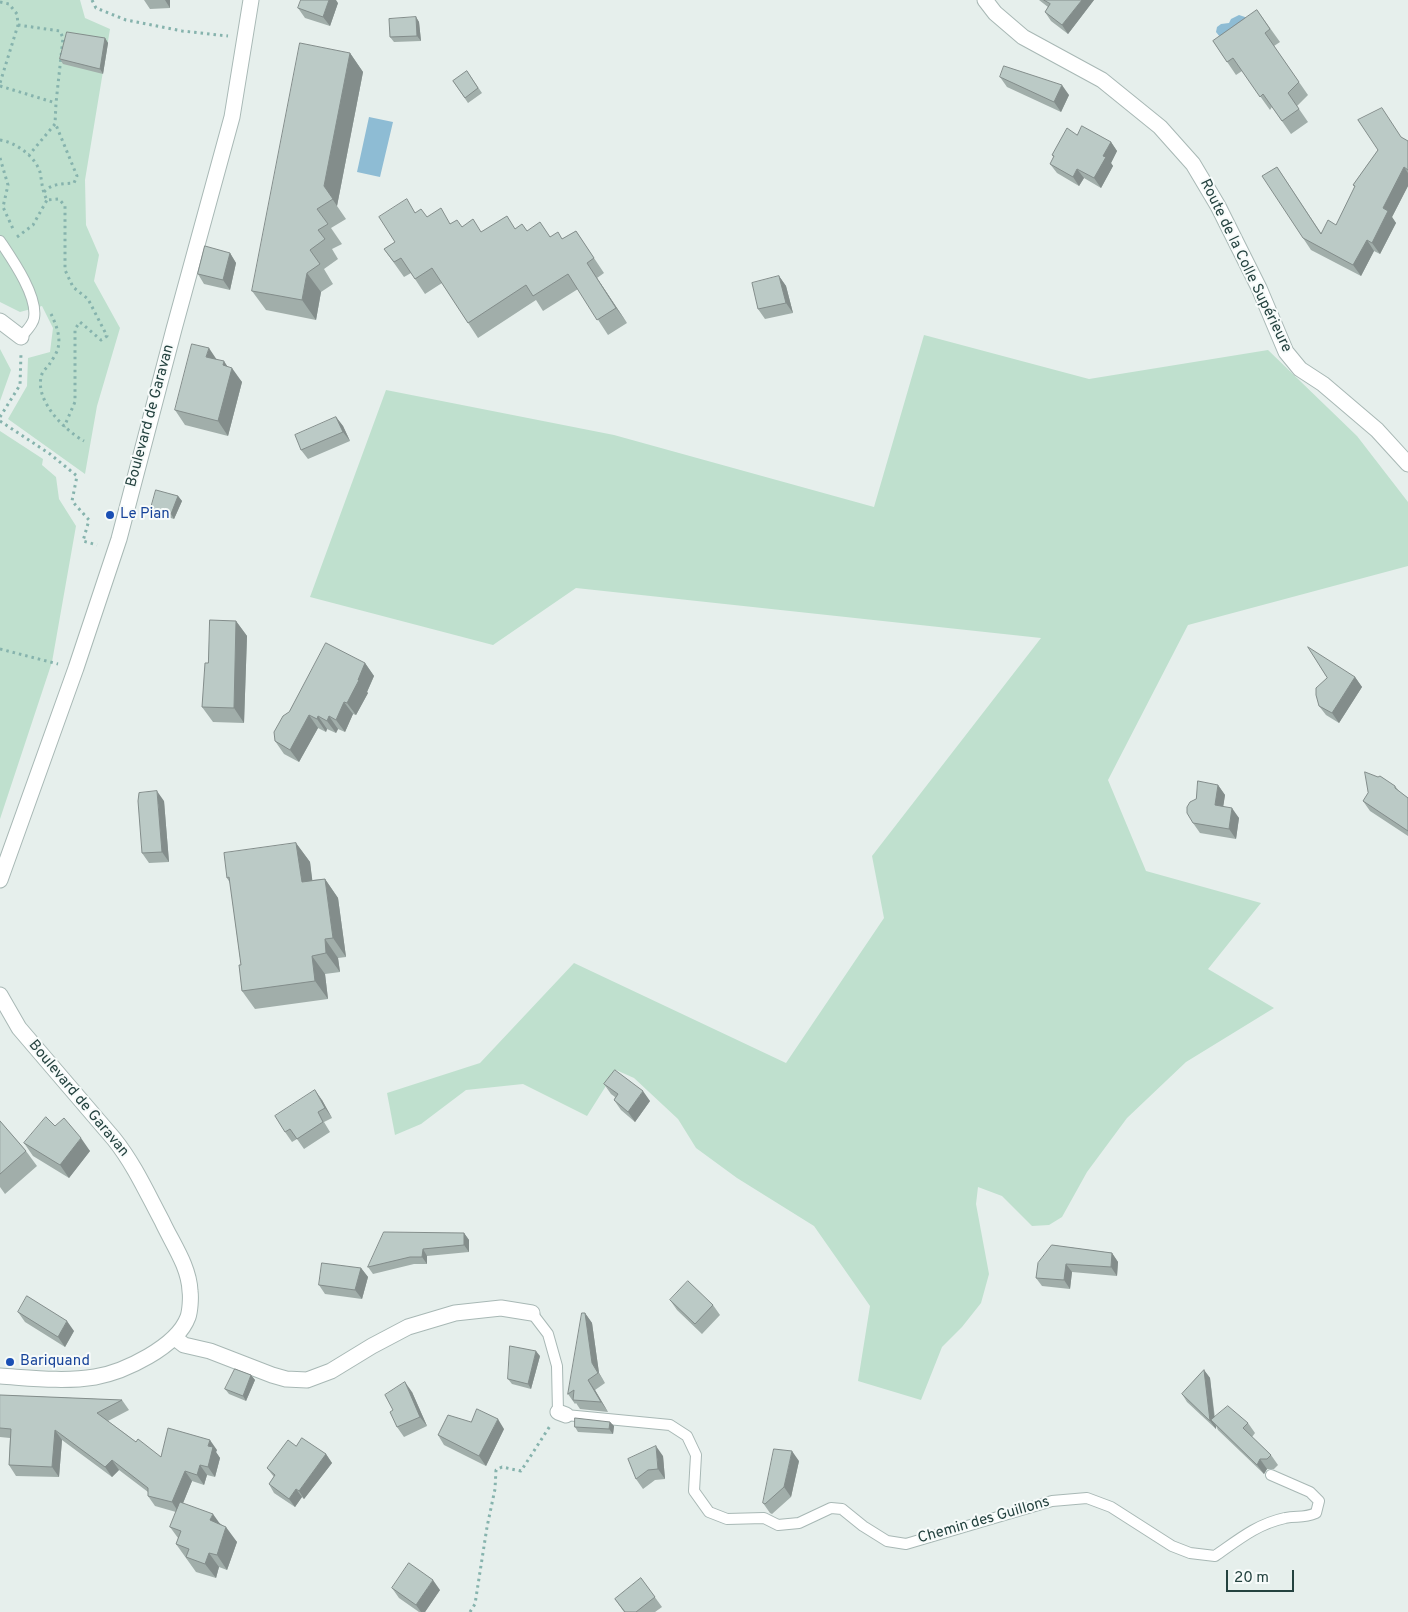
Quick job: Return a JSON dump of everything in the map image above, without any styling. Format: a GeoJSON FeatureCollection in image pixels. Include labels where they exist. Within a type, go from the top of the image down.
{"type":"FeatureCollection","features":[{"type":"Feature","properties":{"kind":"street","name":"Boulevard de Garavan"},"geometry":{"type":"LineString","coordinates":[[0,880],[116,551],[232,117],[251,0]]}},
{"type":"Feature","properties":{"kind":"street","name":"Route de la Colle Supérieure"},"geometry":{"type":"LineString","coordinates":[[985,0],[995,13],[1023,37],[1102,80],[1160,128],[1193,164],[1218,206],[1259,288],[1286,352],[1300,369],[1323,384],[1377,430],[1408,464]]}},
{"type":"Feature","properties":{"kind":"street"},"geometry":{"type":"LineString","coordinates":[[0,321],[21,338]]}},
{"type":"Feature","properties":{"kind":"street","name":"Boulevard de Garavan"},"geometry":{"type":"LineString","coordinates":[[0,996],[19,1028],[128,1157],[154,1204],[184,1266],[190,1290],[188,1316],[174,1338],[121,1370],[96,1377],[71,1379],[0,1376]]}},
{"type":"Feature","properties":{"kind":"street","name":"Chemin des Guillons"},"geometry":{"type":"LineString","coordinates":[[174,1338],[184,1345],[210,1351],[272,1375],[286,1379],[307,1380],[330,1371],[408,1327],[456,1313],[501,1308],[532,1313]]}},
{"type":"Feature","properties":{"kind":"lane"},"geometry":{"type":"LineString","coordinates":[[0,242],[22,274],[34,308],[34,320],[21,338]]}},
{"type":"Feature","properties":{"kind":"lane","name":"Chemin des Guillons"},"geometry":{"type":"LineString","coordinates":[[532,1313],[548,1334],[558,1366],[562,1413],[670,1425],[687,1436],[696,1455],[694,1491],[709,1512],[727,1519],[764,1518],[778,1525],[799,1523],[831,1508],[842,1509],[863,1526],[887,1541],[906,1544],[1052,1501],[1087,1498],[1111,1507],[1172,1546],[1190,1553],[1215,1556],[1262,1524],[1287,1517],[1306,1518],[1316,1513],[1319,1501],[1310,1492],[1271,1475]]}},
{"type":"Feature","properties":{"kind":"path"},"geometry":{"type":"LineString","coordinates":[[92,0],[96,8],[126,20],[182,31],[223,36],[246,34]]}},
{"type":"Feature","properties":{"kind":"path"},"geometry":{"type":"LineString","coordinates":[[0,2],[9,4],[17,14],[18,25],[0,85],[56,103]]}},
{"type":"Feature","properties":{"kind":"path"},"geometry":{"type":"LineString","coordinates":[[18,25],[60,31],[63,38],[55,124],[77,176],[74,183],[48,187],[43,193]]}},
{"type":"Feature","properties":{"kind":"path"},"geometry":{"type":"LineString","coordinates":[[29,155],[55,124]]}},
{"type":"Feature","properties":{"kind":"path"},"geometry":{"type":"LineString","coordinates":[[0,140],[10,142],[29,155],[39,170],[46,200]]}},
{"type":"Feature","properties":{"kind":"path"},"geometry":{"type":"LineString","coordinates":[[46,200],[59,199],[65,206],[65,270],[73,287],[88,299],[107,336],[101,340],[80,322],[75,329],[75,402],[64,428]]}},
{"type":"Feature","properties":{"kind":"path"},"geometry":{"type":"LineString","coordinates":[[17,237],[33,225],[46,200]]}},
{"type":"Feature","properties":{"kind":"path"},"geometry":{"type":"LineString","coordinates":[[0,417],[20,385],[21,355]]}},
{"type":"Feature","properties":{"kind":"path"},"geometry":{"type":"LineString","coordinates":[[0,422],[50,454],[77,476],[72,501],[89,520],[83,541],[116,551]]}},
{"type":"Feature","properties":{"kind":"path"},"geometry":{"type":"LineString","coordinates":[[0,649],[76,668]]}},
{"type":"Feature","properties":{"kind":"path"},"geometry":{"type":"LineString","coordinates":[[470,1612],[475,1604],[487,1528],[496,1489],[496,1470],[502,1467],[522,1470],[546,1434]]}},
{"type":"Feature","properties":{"kind":"green space"},"geometry":{"type":"Polygon","coordinates":[[[0,0],[80,0],[85,18],[110,29],[85,180],[86,225],[99,255],[94,281],[120,328],[97,406],[85,474],[8,419],[27,386],[28,358],[50,352],[53,328],[42,306],[20,312],[0,302],[0,0]]]}},
{"type":"Feature","properties":{"kind":"green space"},"geometry":{"type":"Polygon","coordinates":[[[924,335],[1089,379],[1268,350],[1357,436],[1408,502],[1408,566],[1188,625],[1108,780],[1146,871],[1261,903],[1208,969],[1274,1008],[1186,1062],[1127,1118],[1087,1172],[1062,1217],[1049,1225],[1032,1226],[1002,1196],[978,1187],[976,1204],[989,1274],[981,1303],[962,1327],[942,1347],[921,1400],[858,1381],[870,1306],[814,1226],[737,1178],[696,1148],[678,1119],[634,1078],[616,1070],[587,1116],[523,1084],[466,1090],[421,1124],[395,1135],[387,1093],[480,1063],[574,963],[786,1063],[884,918],[872,856],[1041,638],[576,588],[493,645],[310,597],[386,390],[614,435],[874,507],[924,335]]]}},
{"type":"Feature","properties":{"kind":"green space"},"geometry":{"type":"Polygon","coordinates":[[[0,349],[11,370],[0,401],[0,349]]]}},
{"type":"Feature","properties":{"kind":"green space"},"geometry":{"type":"Polygon","coordinates":[[[0,431],[43,459],[42,465],[56,477],[59,499],[76,526],[52,662],[0,819],[0,431]]]}},
{"type":"Feature","properties":{"kind":"water"},"geometry":{"type":"Polygon","coordinates":[[[1239,15],[1245,17],[1249,22],[1220,37],[1216,32],[1217,27],[1221,24],[1229,23],[1231,19],[1239,15]]]}},
{"type":"Feature","properties":{"kind":"water"},"geometry":{"type":"Polygon","coordinates":[[[369,117],[393,122],[380,177],[357,172],[369,117]]]}},
{"type":"Feature","properties":{"kind":"building"},"geometry":{"type":"Polygon","coordinates":[[[301,0],[329,0],[323,17],[298,8],[301,0]]]}},
{"type":"Feature","properties":{"kind":"building"},"geometry":{"type":"Polygon","coordinates":[[[1044,0],[1082,0],[1062,25],[1045,12],[1050,4],[1044,0]]]}},
{"type":"Feature","properties":{"kind":"building"},"geometry":{"type":"Polygon","coordinates":[[[1257,10],[1270,29],[1265,33],[1299,82],[1288,93],[1299,109],[1282,121],[1263,94],[1260,97],[1233,58],[1227,62],[1213,41],[1257,10]]]}},
{"type":"Feature","properties":{"kind":"building"},"geometry":{"type":"Polygon","coordinates":[[[416,17],[417,36],[390,37],[389,19],[416,17]]]}},
{"type":"Feature","properties":{"kind":"building"},"geometry":{"type":"Polygon","coordinates":[[[67,32],[105,38],[100,69],[60,59],[67,32]]]}},
{"type":"Feature","properties":{"kind":"building"},"geometry":{"type":"Polygon","coordinates":[[[300,43],[350,53],[324,186],[333,199],[317,209],[328,224],[318,230],[325,239],[310,250],[320,264],[307,273],[302,300],[252,291],[300,43]]]}},
{"type":"Feature","properties":{"kind":"building"},"geometry":{"type":"Polygon","coordinates":[[[1004,66],[1062,85],[1054,102],[1000,77],[1004,66]]]}},
{"type":"Feature","properties":{"kind":"building"},"geometry":{"type":"Polygon","coordinates":[[[467,71],[478,88],[465,98],[453,81],[467,71]]]}},
{"type":"Feature","properties":{"kind":"building"},"geometry":{"type":"Polygon","coordinates":[[[1382,108],[1401,137],[1408,141],[1408,170],[1404,167],[1383,208],[1388,211],[1372,243],[1367,240],[1353,265],[1303,238],[1262,176],[1277,167],[1321,234],[1328,220],[1336,225],[1355,186],[1353,185],[1378,150],[1358,120],[1382,108]]]}},
{"type":"Feature","properties":{"kind":"building"},"geometry":{"type":"Polygon","coordinates":[[[1082,126],[1111,142],[1103,156],[1106,157],[1094,178],[1077,169],[1073,177],[1050,164],[1054,156],[1052,155],[1067,128],[1077,135],[1082,126]]]}},
{"type":"Feature","properties":{"kind":"building"},"geometry":{"type":"Polygon","coordinates":[[[407,199],[415,213],[421,209],[427,217],[441,208],[450,224],[457,220],[462,227],[473,219],[481,232],[507,216],[515,229],[522,224],[527,231],[540,222],[550,237],[558,232],[562,239],[576,231],[594,258],[587,263],[616,308],[597,320],[568,274],[533,296],[526,285],[468,323],[432,268],[415,279],[401,258],[394,262],[384,249],[395,242],[379,217],[407,199]]]}},
{"type":"Feature","properties":{"kind":"building"},"geometry":{"type":"Polygon","coordinates":[[[205,246],[230,253],[223,280],[198,274],[205,246]]]}},
{"type":"Feature","properties":{"kind":"building"},"geometry":{"type":"Polygon","coordinates":[[[779,276],[786,303],[758,309],[752,283],[779,276]]]}},
{"type":"Feature","properties":{"kind":"building"},"geometry":{"type":"Polygon","coordinates":[[[192,344],[209,348],[206,357],[224,361],[223,365],[232,368],[218,421],[175,410],[192,344]]]}},
{"type":"Feature","properties":{"kind":"building"},"geometry":{"type":"Polygon","coordinates":[[[336,417],[343,432],[301,450],[295,435],[336,417]]]}},
{"type":"Feature","properties":{"kind":"building"},"geometry":{"type":"Polygon","coordinates":[[[156,490],[178,496],[171,514],[151,508],[156,490]]]}},
{"type":"Feature","properties":{"kind":"building"},"geometry":{"type":"Polygon","coordinates":[[[210,620],[236,621],[234,708],[202,707],[205,663],[208,663],[210,620]]]}},
{"type":"Feature","properties":{"kind":"building"},"geometry":{"type":"Polygon","coordinates":[[[326,643],[365,663],[359,680],[347,703],[344,702],[336,720],[329,716],[327,721],[318,716],[317,719],[309,715],[290,750],[275,741],[274,732],[283,716],[289,712],[326,643]]]}},
{"type":"Feature","properties":{"kind":"building"},"geometry":{"type":"Polygon","coordinates":[[[1308,647],[1355,677],[1332,713],[1319,706],[1316,688],[1327,678],[1308,647]]]}},
{"type":"Feature","properties":{"kind":"building"},"geometry":{"type":"Polygon","coordinates":[[[1365,772],[1380,776],[1408,798],[1408,831],[1363,801],[1368,793],[1365,772]]]}},
{"type":"Feature","properties":{"kind":"building"},"geometry":{"type":"Polygon","coordinates":[[[1198,781],[1218,785],[1215,805],[1232,808],[1229,829],[1193,823],[1187,813],[1187,807],[1190,802],[1196,799],[1198,781]]]}},
{"type":"Feature","properties":{"kind":"building"},"geometry":{"type":"Polygon","coordinates":[[[157,791],[162,852],[142,853],[139,793],[157,791]]]}},
{"type":"Feature","properties":{"kind":"building"},"geometry":{"type":"Polygon","coordinates":[[[296,843],[302,882],[325,879],[333,938],[325,939],[326,953],[312,956],[315,981],[242,991],[239,965],[241,965],[224,853],[296,843]]]}},
{"type":"Feature","properties":{"kind":"building"},"geometry":{"type":"Polygon","coordinates":[[[615,1070],[643,1091],[628,1112],[614,1100],[618,1094],[604,1084],[615,1070]]]}},
{"type":"Feature","properties":{"kind":"building"},"geometry":{"type":"Polygon","coordinates":[[[315,1090],[325,1108],[318,1112],[323,1122],[297,1139],[290,1129],[285,1132],[275,1116],[315,1090]]]}},
{"type":"Feature","properties":{"kind":"building"},"geometry":{"type":"Polygon","coordinates":[[[46,1117],[55,1126],[64,1118],[81,1138],[60,1165],[24,1143],[46,1117]]]}},
{"type":"Feature","properties":{"kind":"building"},"geometry":{"type":"Polygon","coordinates":[[[0,1121],[26,1151],[0,1174],[0,1121]]]}},
{"type":"Feature","properties":{"kind":"building"},"geometry":{"type":"Polygon","coordinates":[[[384,1232],[464,1233],[464,1245],[423,1249],[422,1257],[410,1257],[368,1267],[384,1232]]]}},
{"type":"Feature","properties":{"kind":"building"},"geometry":{"type":"Polygon","coordinates":[[[1052,1245],[1112,1253],[1111,1267],[1066,1264],[1064,1280],[1036,1278],[1038,1263],[1052,1245]]]}},
{"type":"Feature","properties":{"kind":"building"},"geometry":{"type":"Polygon","coordinates":[[[322,1263],[361,1268],[355,1290],[319,1285],[322,1263]]]}},
{"type":"Feature","properties":{"kind":"building"},"geometry":{"type":"Polygon","coordinates":[[[688,1281],[713,1305],[695,1324],[670,1300],[688,1281]]]}},
{"type":"Feature","properties":{"kind":"building"},"geometry":{"type":"Polygon","coordinates":[[[27,1296],[67,1321],[58,1337],[18,1312],[27,1296]]]}},
{"type":"Feature","properties":{"kind":"building"},"geometry":{"type":"Polygon","coordinates":[[[582,1313],[585,1313],[592,1363],[598,1373],[588,1380],[601,1402],[573,1400],[574,1390],[568,1394],[582,1313]]]}},
{"type":"Feature","properties":{"kind":"building"},"geometry":{"type":"Polygon","coordinates":[[[510,1346],[536,1351],[528,1384],[508,1379],[510,1346]]]}},
{"type":"Feature","properties":{"kind":"building"},"geometry":{"type":"Polygon","coordinates":[[[235,1369],[251,1375],[243,1396],[225,1389],[235,1369]]]}},
{"type":"Feature","properties":{"kind":"building"},"geometry":{"type":"Polygon","coordinates":[[[1204,1370],[1210,1421],[1182,1394],[1204,1370]]]}},
{"type":"Feature","properties":{"kind":"building"},"geometry":{"type":"Polygon","coordinates":[[[405,1382],[420,1417],[397,1427],[390,1412],[393,1410],[385,1395],[405,1382]]]}},
{"type":"Feature","properties":{"kind":"building"},"geometry":{"type":"Polygon","coordinates":[[[0,1395],[122,1400],[97,1413],[136,1442],[138,1439],[161,1457],[168,1428],[210,1440],[208,1446],[213,1447],[208,1467],[200,1465],[197,1475],[185,1471],[172,1502],[148,1496],[148,1488],[112,1460],[105,1467],[55,1430],[52,1467],[9,1465],[11,1429],[0,1428],[0,1395]]]}},
{"type":"Feature","properties":{"kind":"building"},"geometry":{"type":"Polygon","coordinates":[[[1228,1406],[1248,1423],[1243,1428],[1271,1455],[1267,1459],[1260,1459],[1257,1465],[1211,1420],[1228,1406]]]}},
{"type":"Feature","properties":{"kind":"building"},"geometry":{"type":"Polygon","coordinates":[[[477,1409],[498,1419],[479,1456],[438,1435],[448,1415],[471,1422],[477,1409]]]}},
{"type":"Feature","properties":{"kind":"building"},"geometry":{"type":"Polygon","coordinates":[[[575,1418],[610,1422],[609,1429],[575,1427],[575,1418]]]}},
{"type":"Feature","properties":{"kind":"building"},"geometry":{"type":"Polygon","coordinates":[[[302,1438],[326,1454],[299,1491],[296,1489],[289,1499],[269,1484],[275,1475],[267,1468],[288,1440],[296,1446],[302,1438]]]}},
{"type":"Feature","properties":{"kind":"building"},"geometry":{"type":"Polygon","coordinates":[[[656,1446],[658,1469],[648,1470],[636,1479],[628,1459],[656,1446]]]}},
{"type":"Feature","properties":{"kind":"building"},"geometry":{"type":"Polygon","coordinates":[[[774,1449],[792,1451],[784,1487],[765,1504],[763,1503],[774,1449]]]}},
{"type":"Feature","properties":{"kind":"building"},"geometry":{"type":"Polygon","coordinates":[[[180,1502],[213,1514],[210,1520],[226,1527],[217,1555],[209,1553],[205,1564],[186,1557],[189,1549],[176,1544],[181,1531],[170,1527],[180,1502]]]}},
{"type":"Feature","properties":{"kind":"building"},"geometry":{"type":"Polygon","coordinates":[[[409,1563],[433,1580],[416,1605],[392,1588],[409,1563]]]}},
{"type":"Feature","properties":{"kind":"building"},"geometry":{"type":"Polygon","coordinates":[[[641,1578],[655,1597],[636,1612],[625,1612],[615,1599],[641,1578]]]}},
{"type":"Feature","properties":{"kind":"place","name":"Le Pian"},"geometry":{"type":"Point","coordinates":[110,515]}},
{"type":"Feature","properties":{"kind":"place","name":"Bariquand"},"geometry":{"type":"Point","coordinates":[10,1362]}}]}
